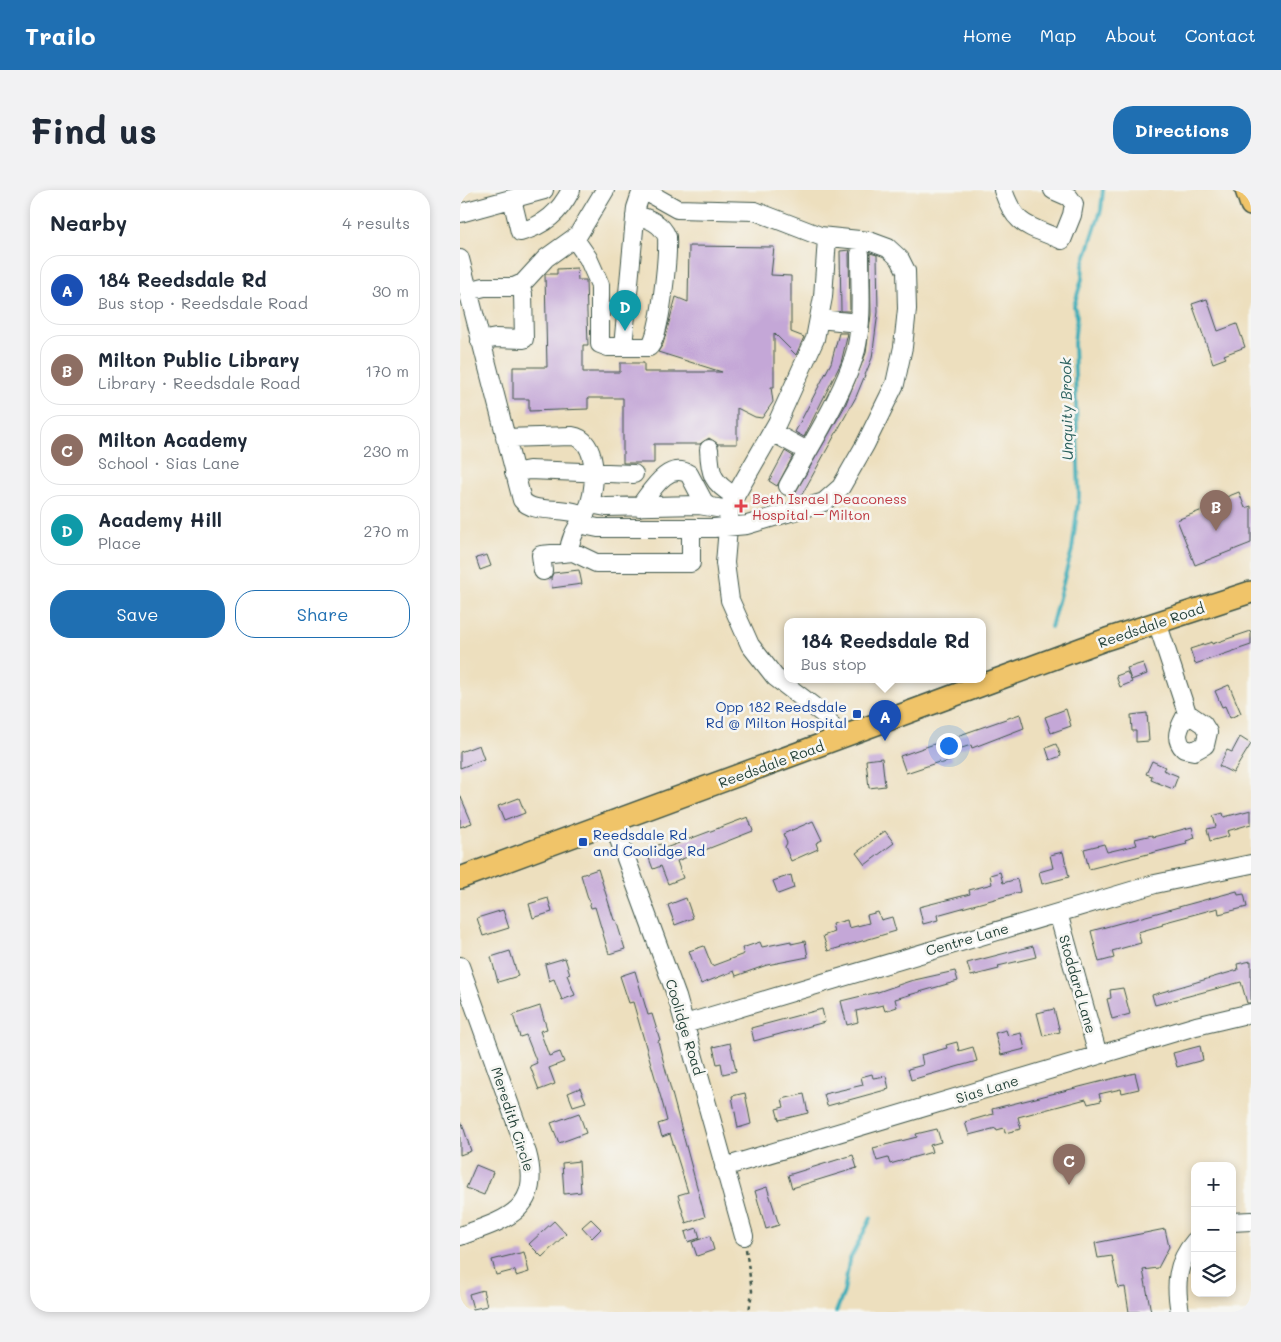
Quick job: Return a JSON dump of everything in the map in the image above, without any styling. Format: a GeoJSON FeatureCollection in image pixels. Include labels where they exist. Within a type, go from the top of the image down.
{"type":"FeatureCollection","features":[{"type":"Feature","properties":{"kind":"main road"},"geometry":{"type":"LineString","coordinates":[[1246,190],[1251,205]]}},
{"type":"Feature","properties":{"kind":"main road","name":"Reedsdale Road"},"geometry":{"type":"LineString","coordinates":[[460,878],[1157,622],[1251,592]]}},
{"type":"Feature","properties":{"kind":"street"},"geometry":{"type":"LineString","coordinates":[[460,212],[544,190]]}},
{"type":"Feature","properties":{"kind":"street"},"geometry":{"type":"LineString","coordinates":[[512,199],[520,232],[547,222],[558,210],[571,190]]}},
{"type":"Feature","properties":{"kind":"street"},"geometry":{"type":"LineString","coordinates":[[468,291],[484,287],[520,285],[546,258],[574,238],[604,190]]}},
{"type":"Feature","properties":{"kind":"street"},"geometry":{"type":"LineString","coordinates":[[460,259],[514,473],[521,496],[527,505],[569,509],[585,514],[606,507],[706,506],[730,511],[756,524],[819,504],[837,492],[865,445],[898,376],[906,318],[905,267],[900,259],[888,248],[874,242],[860,248],[750,210],[676,209],[643,190],[636,203],[623,347]]}},
{"type":"Feature","properties":{"kind":"street"},"geometry":{"type":"LineString","coordinates":[[1004,190],[1009,207],[1016,218],[1062,240],[1072,215],[1074,204],[1069,197],[1053,190]]}},
{"type":"Feature","properties":{"kind":"street"},"geometry":{"type":"LineString","coordinates":[[574,238],[588,258],[600,285],[600,344],[605,346],[646,348],[655,340],[659,325],[667,241],[666,233],[655,222],[635,216]]}},
{"type":"Feature","properties":{"kind":"street"},"geometry":{"type":"LineString","coordinates":[[827,238],[819,319],[807,359],[772,432],[730,511],[725,563],[727,586],[733,607],[746,638],[759,659],[775,677],[826,716],[838,740]]}},
{"type":"Feature","properties":{"kind":"street"},"geometry":{"type":"LineString","coordinates":[[780,516],[780,505],[787,488],[848,374],[856,349],[859,323],[860,248]]}},
{"type":"Feature","properties":{"kind":"street"},"geometry":{"type":"LineString","coordinates":[[480,341],[496,338],[524,339],[524,294],[520,285]]}},
{"type":"Feature","properties":{"kind":"street"},"geometry":{"type":"LineString","coordinates":[[819,319],[859,323]]}},
{"type":"Feature","properties":{"kind":"street"},"geometry":{"type":"LineString","coordinates":[[772,432],[807,451]]}},
{"type":"Feature","properties":{"kind":"street"},"geometry":{"type":"LineString","coordinates":[[505,438],[516,436],[578,437],[589,449],[593,472],[585,514],[573,533],[570,552]]}},
{"type":"Feature","properties":{"kind":"street"},"geometry":{"type":"LineString","coordinates":[[708,449],[709,466],[730,511]]}},
{"type":"Feature","properties":{"kind":"street"},"geometry":{"type":"LineString","coordinates":[[514,473],[529,470],[634,474]]}},
{"type":"Feature","properties":{"kind":"street"},"geometry":{"type":"LineString","coordinates":[[639,507],[665,475],[684,471],[691,477],[706,506]]}},
{"type":"Feature","properties":{"kind":"street"},"geometry":{"type":"LineString","coordinates":[[585,514],[588,526],[598,528],[691,528],[730,511]]}},
{"type":"Feature","properties":{"kind":"street"},"geometry":{"type":"LineString","coordinates":[[543,571],[541,556],[570,552],[596,562],[691,563],[691,528]]}},
{"type":"Feature","properties":{"kind":"street"},"geometry":{"type":"LineString","coordinates":[[1157,622],[1187,713]]}},
{"type":"Feature","properties":{"kind":"street","name":"Coolidge Road"},"geometry":{"type":"LineString","coordinates":[[613,823],[670,976],[744,1236]]}},
{"type":"Feature","properties":{"kind":"street","name":"Centre Lane"},"geometry":{"type":"LineString","coordinates":[[685,1024],[1172,879],[1251,864]]}},
{"type":"Feature","properties":{"kind":"street","name":"Stoddard Lane"},"geometry":{"type":"LineString","coordinates":[[1058,913],[1098,1056]]}},
{"type":"Feature","properties":{"kind":"street","name":"Meredith Circle"},"geometry":{"type":"LineString","coordinates":[[460,966],[527,1153],[532,1174],[530,1191],[515,1212],[504,1220],[460,1236]]}},
{"type":"Feature","properties":{"kind":"street","name":"Sias Lane"},"geometry":{"type":"LineString","coordinates":[[724,1167],[1196,1026],[1251,1013]]}},
{"type":"Feature","properties":{"kind":"street"},"geometry":{"type":"LineString","coordinates":[[1236,1222],[1251,1221]]}},
{"type":"Feature","properties":{"kind":"street"},"geometry":{"type":"LineString","coordinates":[[1180,1312],[1176,1290],[1178,1270],[1191,1246]]}},
{"type":"Feature","properties":{"kind":"path"},"geometry":{"type":"LineString","coordinates":[[744,1236],[752,1291],[749,1312]]}},
{"type":"Feature","properties":{"kind":"building"},"geometry":{"type":"Polygon","coordinates":[[[689,246],[774,247],[771,275],[791,276],[791,332],[804,337],[796,355],[774,333],[774,387],[771,387],[773,402],[762,418],[755,417],[737,408],[737,444],[718,444],[709,438],[700,444],[654,444],[654,463],[623,463],[623,398],[588,398],[588,409],[529,411],[529,399],[513,399],[513,367],[547,367],[545,274],[557,274],[557,269],[577,268],[578,280],[586,280],[588,345],[583,345],[583,372],[620,372],[620,363],[644,363],[644,372],[722,372],[658,352],[663,344],[676,297],[688,302],[689,246]]]}},
{"type":"Feature","properties":{"kind":"building"},"geometry":{"type":"Polygon","coordinates":[[[850,250],[850,311],[841,311],[840,251],[850,250]]]}},
{"type":"Feature","properties":{"kind":"building"},"geometry":{"type":"Polygon","coordinates":[[[870,253],[877,255],[878,312],[872,358],[856,397],[800,498],[794,495],[845,406],[866,353],[871,315],[870,253]]]}},
{"type":"Feature","properties":{"kind":"building"},"geometry":{"type":"Polygon","coordinates":[[[1207,299],[1218,331],[1237,324],[1245,347],[1224,355],[1226,358],[1213,363],[1192,304],[1207,299]]]}},
{"type":"Feature","properties":{"kind":"building"},"geometry":{"type":"Polygon","coordinates":[[[839,333],[848,333],[841,363],[804,437],[795,432],[831,363],[839,333]]]}},
{"type":"Feature","properties":{"kind":"building"},"geometry":{"type":"Polygon","coordinates":[[[785,451],[793,456],[777,486],[769,481],[785,451]]]}},
{"type":"Feature","properties":{"kind":"building"},"geometry":{"type":"Polygon","coordinates":[[[1239,492],[1245,508],[1251,506],[1251,543],[1195,565],[1177,520],[1215,505],[1214,502],[1239,492]]]}},
{"type":"Feature","properties":{"kind":"building"},"geometry":{"type":"Polygon","coordinates":[[[487,555],[491,566],[480,570],[476,558],[487,555]]]}},
{"type":"Feature","properties":{"kind":"building"},"geometry":{"type":"Polygon","coordinates":[[[579,570],[582,584],[552,588],[551,578],[553,573],[579,570]]]}},
{"type":"Feature","properties":{"kind":"building"},"geometry":{"type":"Polygon","coordinates":[[[1251,631],[1251,645],[1195,664],[1190,649],[1251,631]]]}},
{"type":"Feature","properties":{"kind":"building"},"geometry":{"type":"Polygon","coordinates":[[[1143,663],[1147,674],[1131,680],[1127,668],[1143,663]]]}},
{"type":"Feature","properties":{"kind":"building"},"geometry":{"type":"Polygon","coordinates":[[[1127,672],[1132,682],[1120,687],[1116,676],[1127,672]]]}},
{"type":"Feature","properties":{"kind":"building"},"geometry":{"type":"Polygon","coordinates":[[[1229,685],[1241,713],[1230,718],[1225,706],[1222,707],[1215,691],[1229,685]]]}},
{"type":"Feature","properties":{"kind":"building"},"geometry":{"type":"Polygon","coordinates":[[[1066,709],[1071,726],[1051,733],[1045,717],[1066,709]]]}},
{"type":"Feature","properties":{"kind":"building"},"geometry":{"type":"Polygon","coordinates":[[[1147,713],[1149,741],[1136,742],[1136,731],[1132,731],[1131,715],[1147,713]]]}},
{"type":"Feature","properties":{"kind":"building"},"geometry":{"type":"Polygon","coordinates":[[[1020,714],[1024,728],[972,748],[971,745],[950,752],[952,760],[940,764],[939,762],[906,773],[900,756],[1020,714]]]}},
{"type":"Feature","properties":{"kind":"building"},"geometry":{"type":"Polygon","coordinates":[[[1240,737],[1251,744],[1233,773],[1219,766],[1227,750],[1232,752],[1240,737]]]}},
{"type":"Feature","properties":{"kind":"building"},"geometry":{"type":"Polygon","coordinates":[[[1056,744],[1061,756],[1050,760],[1046,748],[1056,744]]]}},
{"type":"Feature","properties":{"kind":"building"},"geometry":{"type":"Polygon","coordinates":[[[479,745],[484,759],[460,768],[460,752],[479,745]]]}},
{"type":"Feature","properties":{"kind":"building"},"geometry":{"type":"Polygon","coordinates":[[[882,758],[885,786],[869,788],[866,760],[882,758]]]}},
{"type":"Feature","properties":{"kind":"building"},"geometry":{"type":"Polygon","coordinates":[[[1152,761],[1165,767],[1163,770],[1178,776],[1173,789],[1151,780],[1152,776],[1146,774],[1152,761]]]}},
{"type":"Feature","properties":{"kind":"building"},"geometry":{"type":"Polygon","coordinates":[[[460,795],[472,823],[460,827],[460,795]]]}},
{"type":"Feature","properties":{"kind":"building"},"geometry":{"type":"Polygon","coordinates":[[[519,798],[525,813],[504,821],[498,806],[519,798]]]}},
{"type":"Feature","properties":{"kind":"building"},"geometry":{"type":"Polygon","coordinates":[[[1251,810],[1251,824],[1227,831],[1229,836],[1210,841],[1207,829],[1216,827],[1213,816],[1223,813],[1224,817],[1251,810]]]}},
{"type":"Feature","properties":{"kind":"building"},"geometry":{"type":"Polygon","coordinates":[[[748,817],[753,831],[677,861],[683,878],[668,884],[661,866],[653,869],[646,850],[661,844],[663,849],[748,817]]]}},
{"type":"Feature","properties":{"kind":"building"},"geometry":{"type":"Polygon","coordinates":[[[813,821],[822,840],[816,843],[818,849],[791,861],[785,847],[787,843],[783,834],[813,821]]]}},
{"type":"Feature","properties":{"kind":"building"},"geometry":{"type":"Polygon","coordinates":[[[1192,827],[1195,838],[1186,841],[1187,844],[1089,869],[1084,849],[1104,844],[1107,852],[1137,845],[1135,839],[1152,835],[1153,837],[1192,827]]]}},
{"type":"Feature","properties":{"kind":"building"},"geometry":{"type":"Polygon","coordinates":[[[885,831],[894,843],[865,865],[856,853],[885,831]]]}},
{"type":"Feature","properties":{"kind":"building"},"geometry":{"type":"Polygon","coordinates":[[[1063,852],[1069,877],[1042,884],[1039,872],[1053,868],[1050,855],[1063,852]]]}},
{"type":"Feature","properties":{"kind":"building"},"geometry":{"type":"Polygon","coordinates":[[[598,869],[625,949],[609,954],[595,907],[591,908],[581,875],[598,869]]]}},
{"type":"Feature","properties":{"kind":"building"},"geometry":{"type":"Polygon","coordinates":[[[1000,872],[1003,883],[1017,879],[1020,892],[937,915],[938,920],[923,924],[919,907],[970,894],[969,890],[992,884],[990,875],[1000,872]]]}},
{"type":"Feature","properties":{"kind":"building"},"geometry":{"type":"Polygon","coordinates":[[[791,875],[794,888],[778,894],[773,881],[791,875]]]}},
{"type":"Feature","properties":{"kind":"building"},"geometry":{"type":"Polygon","coordinates":[[[1237,891],[1238,895],[1244,894],[1247,907],[1219,914],[1218,908],[1162,923],[1163,925],[1138,932],[1141,943],[1112,951],[1114,958],[1099,962],[1091,931],[1237,891]]]}},
{"type":"Feature","properties":{"kind":"building"},"geometry":{"type":"Polygon","coordinates":[[[548,898],[552,912],[533,918],[529,904],[548,898]]]}},
{"type":"Feature","properties":{"kind":"building"},"geometry":{"type":"Polygon","coordinates":[[[686,898],[693,918],[675,925],[668,905],[686,898]]]}},
{"type":"Feature","properties":{"kind":"building"},"geometry":{"type":"Polygon","coordinates":[[[503,910],[509,928],[483,936],[477,918],[503,910]]]}},
{"type":"Feature","properties":{"kind":"building"},"geometry":{"type":"Polygon","coordinates":[[[878,912],[881,920],[892,917],[896,931],[828,951],[823,936],[834,932],[832,924],[847,920],[849,928],[869,923],[867,915],[878,912]]]}},
{"type":"Feature","properties":{"kind":"building"},"geometry":{"type":"Polygon","coordinates":[[[791,941],[791,944],[805,941],[808,957],[767,965],[736,976],[734,971],[701,984],[689,951],[704,946],[712,966],[744,954],[742,948],[760,942],[762,947],[791,941]]]}},
{"type":"Feature","properties":{"kind":"building"},"geometry":{"type":"Polygon","coordinates":[[[1033,946],[1036,957],[998,966],[999,969],[971,976],[967,963],[1033,946]]]}},
{"type":"Feature","properties":{"kind":"building"},"geometry":{"type":"Polygon","coordinates":[[[510,951],[518,976],[498,982],[491,957],[510,951]]]}},
{"type":"Feature","properties":{"kind":"building"},"geometry":{"type":"Polygon","coordinates":[[[565,958],[570,974],[567,975],[575,995],[562,1000],[554,979],[549,981],[545,964],[565,958]]]}},
{"type":"Feature","properties":{"kind":"building"},"geometry":{"type":"Polygon","coordinates":[[[1251,961],[1251,1003],[1247,1003],[1241,982],[1155,1005],[1152,995],[1238,970],[1237,964],[1251,961]]]}},
{"type":"Feature","properties":{"kind":"building"},"geometry":{"type":"Polygon","coordinates":[[[635,971],[648,1015],[652,1014],[660,1040],[658,1041],[705,1217],[686,1223],[678,1195],[688,1192],[670,1134],[662,1137],[658,1124],[667,1121],[663,1105],[633,1002],[629,1003],[620,976],[635,971]]]}},
{"type":"Feature","properties":{"kind":"building"},"geometry":{"type":"Polygon","coordinates":[[[955,971],[958,981],[895,999],[897,1007],[885,1011],[883,1005],[856,1011],[858,1022],[847,1025],[841,1001],[878,992],[910,981],[955,971]]]}},
{"type":"Feature","properties":{"kind":"building"},"geometry":{"type":"Polygon","coordinates":[[[1123,988],[1130,1014],[1112,1019],[1107,999],[1111,998],[1110,990],[1123,988]]]}},
{"type":"Feature","properties":{"kind":"building"},"geometry":{"type":"Polygon","coordinates":[[[540,1006],[547,1029],[540,1031],[549,1056],[560,1052],[564,1062],[549,1068],[555,1084],[539,1090],[530,1066],[537,1063],[526,1035],[520,1037],[513,1015],[540,1006]]]}},
{"type":"Feature","properties":{"kind":"building"},"geometry":{"type":"Polygon","coordinates":[[[822,1009],[825,1022],[754,1041],[751,1028],[822,1009]]]}},
{"type":"Feature","properties":{"kind":"building"},"geometry":{"type":"Polygon","coordinates":[[[1054,1009],[1060,1032],[1043,1036],[1037,1013],[1054,1009]]]}},
{"type":"Feature","properties":{"kind":"building"},"geometry":{"type":"Polygon","coordinates":[[[1006,1030],[1008,1036],[1021,1033],[1025,1049],[1001,1055],[995,1033],[1006,1030]]]}},
{"type":"Feature","properties":{"kind":"building"},"geometry":{"type":"Polygon","coordinates":[[[957,1042],[959,1051],[973,1047],[977,1061],[911,1080],[908,1069],[923,1065],[921,1055],[947,1048],[946,1045],[957,1042]]]}},
{"type":"Feature","properties":{"kind":"building"},"geometry":{"type":"Polygon","coordinates":[[[730,1043],[736,1071],[723,1074],[721,1063],[717,1064],[713,1047],[730,1043]]]}},
{"type":"Feature","properties":{"kind":"building"},"geometry":{"type":"Polygon","coordinates":[[[1200,1046],[1203,1060],[1177,1067],[1173,1053],[1200,1046]]]}},
{"type":"Feature","properties":{"kind":"building"},"geometry":{"type":"Polygon","coordinates":[[[1135,1073],[1139,1089],[1122,1093],[1121,1089],[1099,1094],[1101,1101],[1088,1104],[1086,1099],[1018,1117],[1021,1129],[1005,1133],[1004,1128],[997,1130],[996,1128],[969,1135],[965,1122],[993,1114],[992,1109],[1135,1073]]]}},
{"type":"Feature","properties":{"kind":"building"},"geometry":{"type":"Polygon","coordinates":[[[872,1074],[873,1078],[886,1076],[889,1089],[827,1106],[824,1094],[863,1085],[861,1077],[872,1074]]]}},
{"type":"Feature","properties":{"kind":"building"},"geometry":{"type":"Polygon","coordinates":[[[580,1088],[586,1102],[573,1106],[568,1093],[580,1088]]]}},
{"type":"Feature","properties":{"kind":"building"},"geometry":{"type":"Polygon","coordinates":[[[745,1093],[751,1124],[738,1128],[732,1096],[745,1093]]]}},
{"type":"Feature","properties":{"kind":"building"},"geometry":{"type":"Polygon","coordinates":[[[804,1094],[808,1113],[779,1120],[776,1109],[784,1107],[782,1099],[804,1094]]]}},
{"type":"Feature","properties":{"kind":"building"},"geometry":{"type":"Polygon","coordinates":[[[579,1113],[586,1133],[559,1143],[551,1123],[579,1113]]]}},
{"type":"Feature","properties":{"kind":"building"},"geometry":{"type":"Polygon","coordinates":[[[462,1123],[471,1151],[460,1155],[460,1124],[462,1123]]]}},
{"type":"Feature","properties":{"kind":"building"},"geometry":{"type":"Polygon","coordinates":[[[937,1129],[941,1142],[930,1145],[932,1152],[890,1164],[888,1158],[877,1161],[873,1148],[917,1137],[916,1134],[937,1129]]]}},
{"type":"Feature","properties":{"kind":"building"},"geometry":{"type":"Polygon","coordinates":[[[853,1155],[857,1168],[792,1188],[788,1175],[853,1155]]]}},
{"type":"Feature","properties":{"kind":"building"},"geometry":{"type":"Polygon","coordinates":[[[579,1161],[581,1192],[564,1194],[562,1163],[579,1161]]]}},
{"type":"Feature","properties":{"kind":"building"},"geometry":{"type":"Polygon","coordinates":[[[476,1165],[493,1172],[484,1195],[466,1188],[476,1165]]]}},
{"type":"Feature","properties":{"kind":"building"},"geometry":{"type":"Polygon","coordinates":[[[767,1187],[779,1225],[766,1229],[755,1191],[767,1187]]]}},
{"type":"Feature","properties":{"kind":"building"},"geometry":{"type":"Polygon","coordinates":[[[591,1219],[601,1229],[592,1238],[582,1227],[591,1219]]]}},
{"type":"Feature","properties":{"kind":"building"},"geometry":{"type":"Polygon","coordinates":[[[554,1221],[566,1234],[542,1257],[529,1244],[554,1221]]]}},
{"type":"Feature","properties":{"kind":"building"},"geometry":{"type":"Polygon","coordinates":[[[697,1228],[700,1238],[688,1242],[685,1232],[697,1228]]]}},
{"type":"Feature","properties":{"kind":"building"},"geometry":{"type":"Polygon","coordinates":[[[1165,1229],[1169,1247],[1158,1268],[1143,1270],[1151,1312],[1129,1312],[1125,1287],[1118,1288],[1112,1256],[1098,1258],[1095,1243],[1165,1229]]]}},
{"type":"Feature","properties":{"kind":"building"},"geometry":{"type":"Polygon","coordinates":[[[710,1236],[714,1250],[697,1256],[692,1242],[710,1236]]]}},
{"type":"Feature","properties":{"kind":"building"},"geometry":{"type":"Polygon","coordinates":[[[524,1252],[529,1272],[516,1276],[515,1270],[496,1275],[492,1260],[524,1252]]]}},
{"type":"Feature","properties":{"kind":"building"},"geometry":{"type":"Polygon","coordinates":[[[483,1290],[487,1306],[473,1309],[469,1294],[483,1290]]]}},
{"type":"Feature","properties":{"kind":"waterway","name":"Unquity Brook"},"geometry":{"type":"LineString","coordinates":[[1051,627],[1072,550],[1079,496],[1074,343],[1077,316],[1074,306],[1082,279],[1083,265],[1101,210],[1103,190]]}},
{"type":"Feature","properties":{"kind":"waterway","name":"Unquity Brook"},"geometry":{"type":"LineString","coordinates":[[836,1312],[844,1292],[849,1261],[871,1218]]}},
{"type":"Feature","properties":{"kind":"place","name":"Academy Hill"},"geometry":{"type":"Point","coordinates":[625,331]}},
{"type":"Feature","properties":{"kind":"place","name":"Beth Israel Deaconess Hospital – Milton"},"geometry":{"type":"Point","coordinates":[741,506]}},
{"type":"Feature","properties":{"kind":"place","name":"Milton Public Library"},"geometry":{"type":"Point","coordinates":[1216,531]}},
{"type":"Feature","properties":{"kind":"place","name":"Opp 182 Reedsdale Rd @ Milton Hospital"},"geometry":{"type":"Point","coordinates":[857,714]}},
{"type":"Feature","properties":{"kind":"place","name":"184 Reedsdale Rd"},"geometry":{"type":"Point","coordinates":[885,741]}},
{"type":"Feature","properties":{"kind":"place","name":"Reedsdale Rd and Coolidge Rd"},"geometry":{"type":"Point","coordinates":[583,842]}},
{"type":"Feature","properties":{"kind":"place","name":"Milton Academy"},"geometry":{"type":"Point","coordinates":[1069,1185]}}]}
